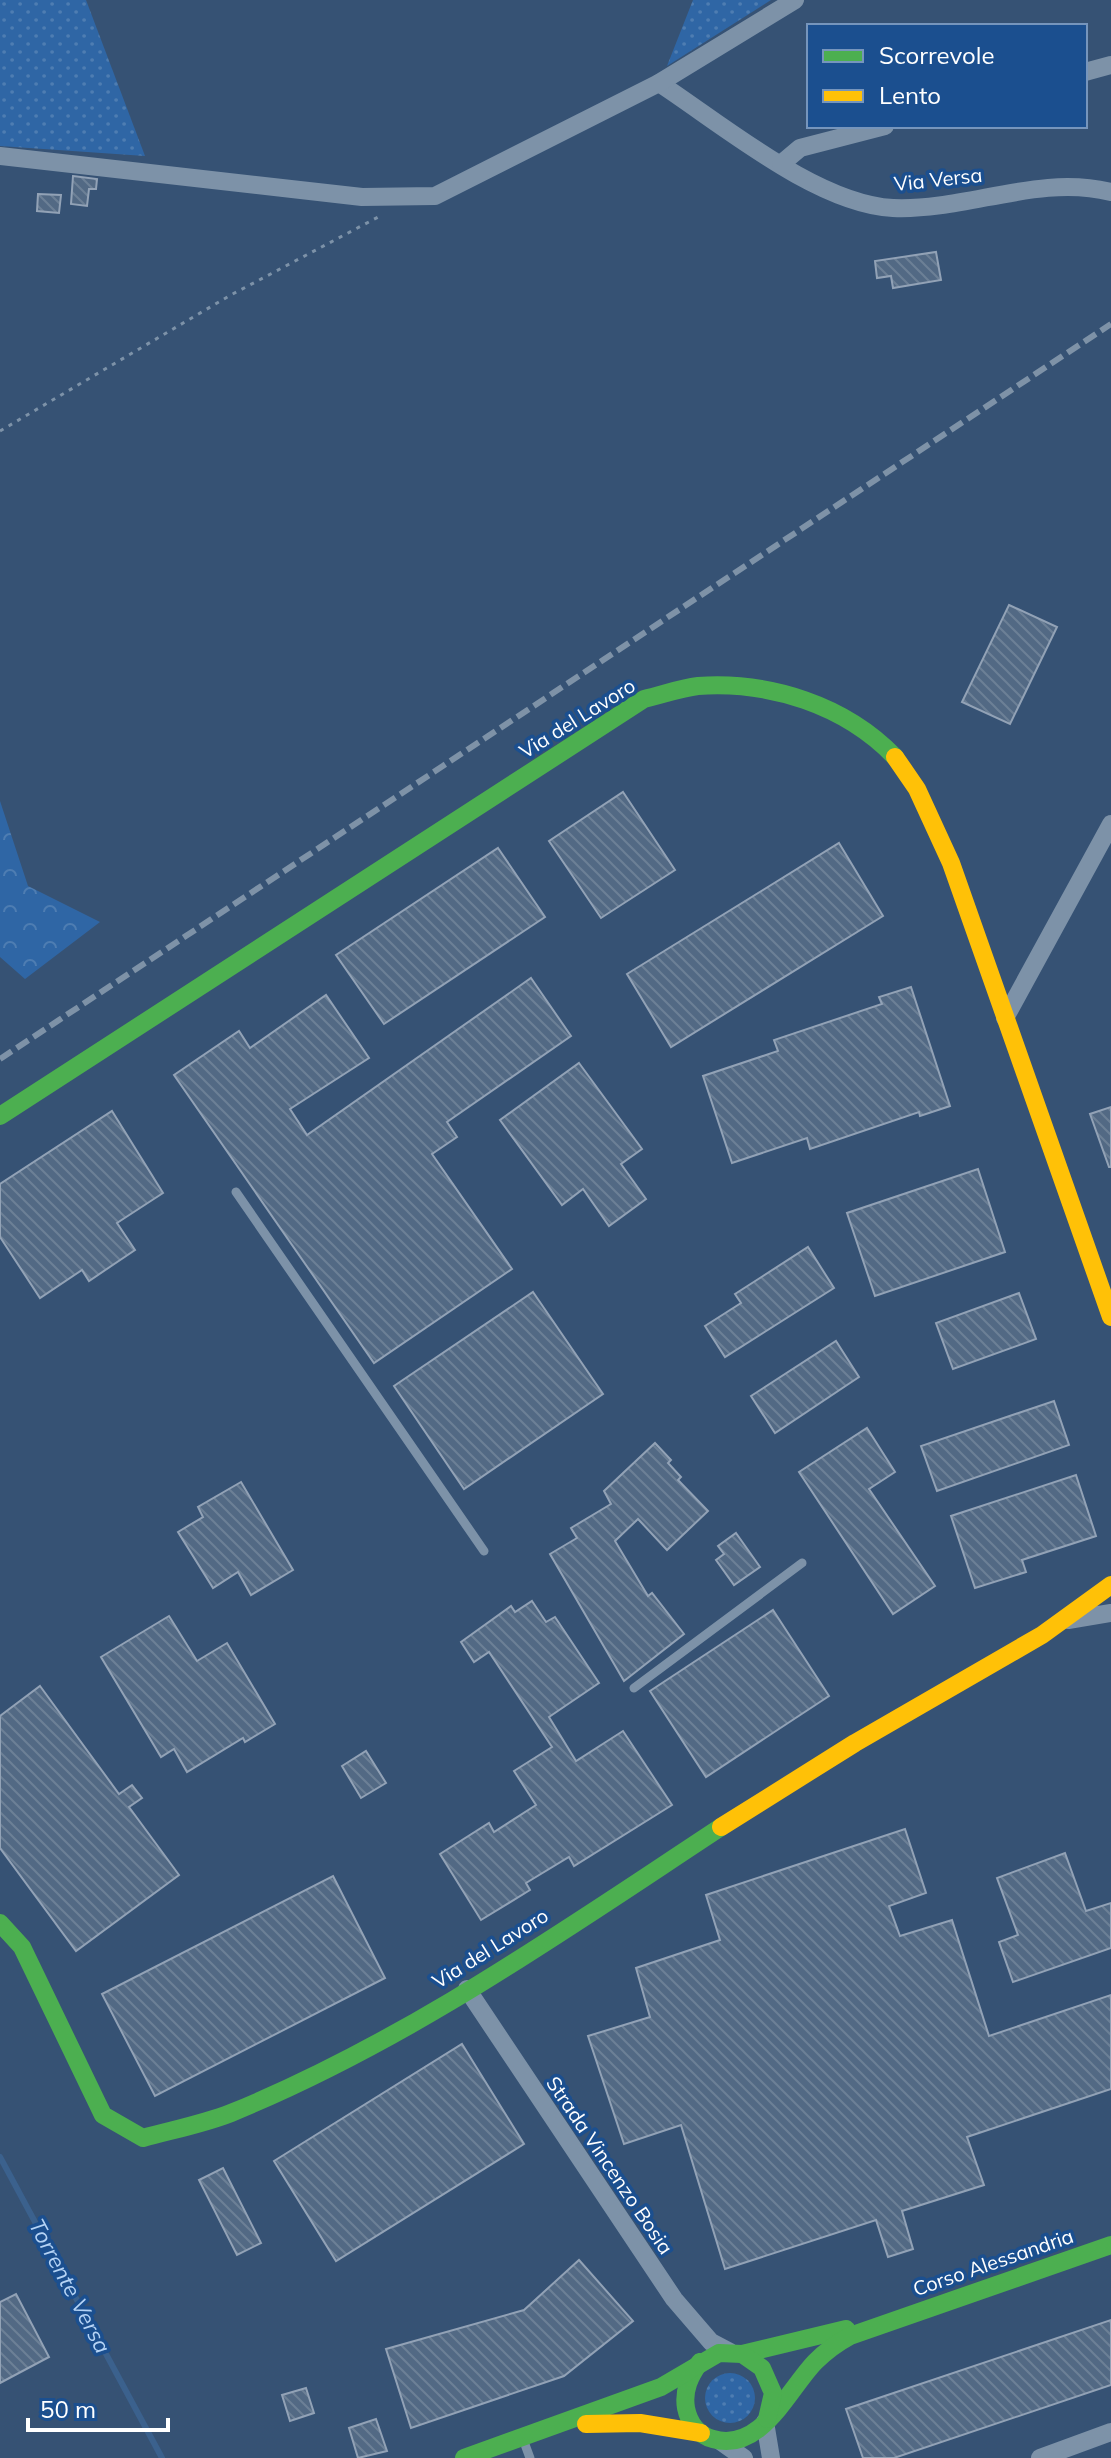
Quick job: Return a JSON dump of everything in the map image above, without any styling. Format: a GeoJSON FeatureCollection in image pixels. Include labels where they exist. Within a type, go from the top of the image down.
{"type":"FeatureCollection","features":[{"type":"Feature","properties":{"kind":"street"},"geometry":{"type":"LineString","coordinates":[[0,156],[362,197],[414,199],[454,189],[659,83],[795,0]]}},
{"type":"Feature","properties":{"kind":"street"},"geometry":{"type":"LineString","coordinates":[[1087,71],[1111,65]]}},
{"type":"Feature","properties":{"kind":"street","name":"Via Versa"},"geometry":{"type":"LineString","coordinates":[[659,83],[781,164],[847,200],[895,208],[1072,185],[1111,192]]}},
{"type":"Feature","properties":{"kind":"street"},"geometry":{"type":"LineString","coordinates":[[781,164],[800,148],[877,128]]}},
{"type":"Feature","properties":{"kind":"street","name":"Via del Lavoro"},"geometry":{"type":"LineString","coordinates":[[0,1116],[644,699],[701,685],[770,690],[828,709],[875,736],[912,780],[939,836],[1111,1317]]}},
{"type":"Feature","properties":{"kind":"street"},"geometry":{"type":"LineString","coordinates":[[1005,1018],[1111,824]]}},
{"type":"Feature","properties":{"kind":"street","name":"Via del Lavoro"},"geometry":{"type":"LineString","coordinates":[[0,1923],[22,1947],[103,2115],[143,2138],[229,2114],[370,2047],[467,1989],[820,1764],[1068,1620],[1111,1585]]}},
{"type":"Feature","properties":{"kind":"street","name":"Via del Lavoro"},"geometry":{"type":"LineString","coordinates":[[1068,1620],[1111,1613]]}},
{"type":"Feature","properties":{"kind":"street","name":"Strada Vincenzo Bosia"},"geometry":{"type":"LineString","coordinates":[[467,1989],[674,2299],[711,2342],[736,2353]]}},
{"type":"Feature","properties":{"kind":"street","name":"Corso Alessandria"},"geometry":{"type":"LineString","coordinates":[[523,2438],[596,2421],[640,2423],[701,2433],[720,2441],[748,2437],[766,2420],[811,2364],[836,2343],[889,2320],[1111,2245]]}},
{"type":"Feature","properties":{"kind":"street","name":"Corso Alessandria"},"geometry":{"type":"LineString","coordinates":[[464,2458],[661,2387],[700,2362],[889,2320]]}},
{"type":"Feature","properties":{"kind":"street"},"geometry":{"type":"LineString","coordinates":[[736,2353],[762,2368],[769,2379],[773,2393],[766,2420],[771,2458]]}},
{"type":"Feature","properties":{"kind":"street"},"geometry":{"type":"LineString","coordinates":[[700,2362],[685,2384],[683,2398],[685,2411],[701,2433]]}},
{"type":"Feature","properties":{"kind":"street"},"geometry":{"type":"LineString","coordinates":[[1040,2458],[1111,2432]]}},
{"type":"Feature","properties":{"kind":"street"},"geometry":{"type":"LineString","coordinates":[[720,2441],[744,2458]]}},
{"type":"Feature","properties":{"kind":"lane"},"geometry":{"type":"LineString","coordinates":[[236,1192],[484,1551]]}},
{"type":"Feature","properties":{"kind":"lane"},"geometry":{"type":"LineString","coordinates":[[634,1688],[802,1563]]}},
{"type":"Feature","properties":{"kind":"lane"},"geometry":{"type":"LineString","coordinates":[[523,2438],[530,2458]]}},
{"type":"Feature","properties":{"kind":"path"},"geometry":{"type":"LineString","coordinates":[[0,431],[229,296],[387,213]]}},
{"type":"Feature","properties":{"kind":"green space"},"geometry":{"type":"Polygon","coordinates":[[[0,0],[86,0],[145,156],[0,146],[0,0]]]}},
{"type":"Feature","properties":{"kind":"green space"},"geometry":{"type":"Polygon","coordinates":[[[693,0],[771,0],[667,66],[693,0]]]}},
{"type":"Feature","properties":{"kind":"green space"},"geometry":{"type":"Polygon","coordinates":[[[0,801],[28,886],[100,922],[25,979],[0,957],[0,801]]]}},
{"type":"Feature","properties":{"kind":"green space"},"geometry":{"type":"Polygon","coordinates":[[[730,2373],[748,2380],[755,2398],[748,2416],[730,2423],[712,2416],[705,2398],[712,2380],[730,2373]]]}},
{"type":"Feature","properties":{"kind":"building"},"geometry":{"type":"Polygon","coordinates":[[[73,176],[97,179],[96,189],[89,189],[87,206],[71,204],[73,176]]]}},
{"type":"Feature","properties":{"kind":"building"},"geometry":{"type":"Polygon","coordinates":[[[38,194],[61,195],[59,213],[37,211],[38,194]]]}},
{"type":"Feature","properties":{"kind":"building"},"geometry":{"type":"Polygon","coordinates":[[[936,252],[941,280],[893,288],[891,276],[877,278],[875,261],[936,252]]]}},
{"type":"Feature","properties":{"kind":"building"},"geometry":{"type":"Polygon","coordinates":[[[1009,605],[1057,627],[1010,724],[962,702],[1009,605]]]}},
{"type":"Feature","properties":{"kind":"building"},"geometry":{"type":"Polygon","coordinates":[[[623,792],[675,870],[601,918],[549,841],[623,792]]]}},
{"type":"Feature","properties":{"kind":"building"},"geometry":{"type":"Polygon","coordinates":[[[839,843],[883,916],[671,1047],[627,974],[839,843]]]}},
{"type":"Feature","properties":{"kind":"building"},"geometry":{"type":"Polygon","coordinates":[[[498,848],[545,917],[384,1024],[336,955],[498,848]]]}},
{"type":"Feature","properties":{"kind":"building"},"geometry":{"type":"Polygon","coordinates":[[[531,978],[571,1036],[447,1122],[457,1137],[432,1154],[512,1269],[374,1363],[174,1075],[239,1031],[250,1048],[326,995],[369,1058],[290,1109],[307,1135],[531,978]]]}},
{"type":"Feature","properties":{"kind":"building"},"geometry":{"type":"Polygon","coordinates":[[[911,987],[950,1106],[920,1116],[919,1112],[810,1149],[807,1138],[732,1163],[703,1076],[778,1051],[774,1040],[882,1004],[879,997],[911,987]]]}},
{"type":"Feature","properties":{"kind":"building"},"geometry":{"type":"Polygon","coordinates":[[[579,1063],[642,1149],[621,1164],[646,1199],[609,1226],[583,1189],[562,1205],[500,1120],[579,1063]]]}},
{"type":"Feature","properties":{"kind":"building"},"geometry":{"type":"Polygon","coordinates":[[[1111,1107],[1111,1167],[1109,1167],[1090,1114],[1111,1107]]]}},
{"type":"Feature","properties":{"kind":"building"},"geometry":{"type":"Polygon","coordinates":[[[112,1111],[163,1193],[117,1223],[135,1250],[89,1281],[82,1270],[40,1298],[0,1237],[0,1184],[112,1111]]]}},
{"type":"Feature","properties":{"kind":"building"},"geometry":{"type":"Polygon","coordinates":[[[978,1169],[1005,1252],[875,1296],[847,1213],[978,1169]]]}},
{"type":"Feature","properties":{"kind":"building"},"geometry":{"type":"Polygon","coordinates":[[[808,1247],[834,1288],[725,1357],[705,1326],[741,1303],[735,1294],[808,1247]]]}},
{"type":"Feature","properties":{"kind":"building"},"geometry":{"type":"Polygon","coordinates":[[[533,1292],[603,1394],[464,1489],[394,1386],[533,1292]]]}},
{"type":"Feature","properties":{"kind":"building"},"geometry":{"type":"Polygon","coordinates":[[[1019,1293],[1036,1339],[953,1369],[936,1323],[1019,1293]]]}},
{"type":"Feature","properties":{"kind":"building"},"geometry":{"type":"Polygon","coordinates":[[[836,1341],[859,1377],[775,1433],[751,1396],[836,1341]]]}},
{"type":"Feature","properties":{"kind":"building"},"geometry":{"type":"Polygon","coordinates":[[[1054,1401],[1069,1445],[937,1491],[921,1446],[1054,1401]]]}},
{"type":"Feature","properties":{"kind":"building"},"geometry":{"type":"Polygon","coordinates":[[[867,1428],[895,1472],[869,1489],[935,1586],[893,1614],[799,1472],[867,1428]]]}},
{"type":"Feature","properties":{"kind":"building"},"geometry":{"type":"Polygon","coordinates":[[[655,1443],[671,1460],[668,1463],[681,1477],[678,1480],[708,1511],[667,1550],[638,1519],[615,1541],[648,1596],[652,1593],[684,1634],[624,1681],[550,1554],[577,1538],[571,1528],[611,1504],[604,1491],[655,1443]]]}},
{"type":"Feature","properties":{"kind":"building"},"geometry":{"type":"Polygon","coordinates":[[[1076,1475],[1096,1536],[1022,1560],[1026,1572],[975,1588],[951,1516],[1076,1475]]]}},
{"type":"Feature","properties":{"kind":"building"},"geometry":{"type":"Polygon","coordinates":[[[241,1482],[293,1570],[251,1595],[238,1572],[213,1588],[178,1532],[203,1517],[198,1507],[241,1482]]]}},
{"type":"Feature","properties":{"kind":"building"},"geometry":{"type":"Polygon","coordinates":[[[736,1533],[760,1567],[734,1585],[716,1560],[724,1554],[718,1546],[736,1533]]]}},
{"type":"Feature","properties":{"kind":"building"},"geometry":{"type":"Polygon","coordinates":[[[532,1601],[546,1622],[555,1617],[599,1683],[549,1717],[576,1761],[623,1731],[672,1805],[574,1866],[569,1857],[526,1883],[530,1890],[481,1920],[440,1854],[489,1823],[494,1832],[536,1805],[514,1771],[552,1747],[489,1652],[474,1662],[461,1642],[511,1606],[515,1612],[532,1601]]]}},
{"type":"Feature","properties":{"kind":"building"},"geometry":{"type":"Polygon","coordinates":[[[773,1610],[829,1696],[706,1777],[650,1691],[773,1610]]]}},
{"type":"Feature","properties":{"kind":"building"},"geometry":{"type":"Polygon","coordinates":[[[169,1616],[197,1661],[227,1643],[275,1724],[245,1742],[243,1738],[187,1772],[174,1749],[161,1757],[101,1657],[169,1616]]]}},
{"type":"Feature","properties":{"kind":"building"},"geometry":{"type":"Polygon","coordinates":[[[40,1686],[119,1794],[132,1785],[142,1798],[129,1807],[179,1875],[76,1951],[0,1848],[0,1716],[40,1686]]]}},
{"type":"Feature","properties":{"kind":"building"},"geometry":{"type":"Polygon","coordinates":[[[366,1751],[386,1783],[361,1798],[342,1766],[366,1751]]]}},
{"type":"Feature","properties":{"kind":"building"},"geometry":{"type":"Polygon","coordinates":[[[905,1829],[926,1893],[889,1906],[900,1936],[952,1920],[989,2036],[1111,1995],[1111,2089],[967,2137],[984,2185],[902,2211],[913,2249],[888,2257],[876,2220],[725,2269],[681,2125],[624,2144],[588,2036],[650,2017],[636,1968],[720,1940],[706,1895],[905,1829]]]}},
{"type":"Feature","properties":{"kind":"building"},"geometry":{"type":"Polygon","coordinates":[[[1065,1853],[1086,1911],[1111,1903],[1111,1948],[1013,1982],[999,1942],[1018,1935],[997,1878],[1065,1853]]]}},
{"type":"Feature","properties":{"kind":"building"},"geometry":{"type":"Polygon","coordinates":[[[333,1876],[385,1978],[155,2096],[102,1994],[333,1876]]]}},
{"type":"Feature","properties":{"kind":"building"},"geometry":{"type":"Polygon","coordinates":[[[462,2044],[524,2144],[336,2261],[274,2161],[462,2044]]]}},
{"type":"Feature","properties":{"kind":"building"},"geometry":{"type":"Polygon","coordinates":[[[223,2168],[261,2243],[237,2255],[199,2180],[223,2168]]]}},
{"type":"Feature","properties":{"kind":"building"},"geometry":{"type":"Polygon","coordinates":[[[579,2260],[633,2321],[564,2376],[411,2428],[386,2349],[524,2310],[579,2260]]]}},
{"type":"Feature","properties":{"kind":"building"},"geometry":{"type":"Polygon","coordinates":[[[16,2294],[49,2357],[0,2383],[0,2302],[16,2294]]]}},
{"type":"Feature","properties":{"kind":"building"},"geometry":{"type":"Polygon","coordinates":[[[1111,2320],[1111,2385],[894,2458],[863,2458],[846,2409],[1111,2320]]]}},
{"type":"Feature","properties":{"kind":"building"},"geometry":{"type":"Polygon","coordinates":[[[306,2388],[314,2413],[290,2421],[282,2395],[306,2388]]]}},
{"type":"Feature","properties":{"kind":"building"},"geometry":{"type":"Polygon","coordinates":[[[376,2419],[387,2451],[358,2458],[349,2428],[376,2419]]]}},
{"type":"Feature","properties":{"kind":"waterway","name":"Torrente Versa"},"geometry":{"type":"LineString","coordinates":[[0,2157],[162,2458]]}},
{"type":"Feature","properties":{"kind":"railway"},"geometry":{"type":"LineString","coordinates":[[0,1059],[1111,324]]}},
{"type":"Feature","properties":{"kind":"traffic: fast"},"geometry":{"type":"LineString","coordinates":[[0,1116],[644,699],[698,686],[725,685],[779,693],[830,710],[853,723],[895,757]]}},
{"type":"Feature","properties":{"kind":"traffic: fast"},"geometry":{"type":"LineString","coordinates":[[0,1923],[22,1947],[103,2115],[143,2138],[231,2113],[360,2053],[483,1982],[721,1827]]}},
{"type":"Feature","properties":{"kind":"traffic: fast"},"geometry":{"type":"LineString","coordinates":[[700,2362],[686,2389],[689,2419],[703,2435],[713,2439],[730,2441],[745,2437],[772,2416],[819,2358],[850,2336],[1111,2245]]}},
{"type":"Feature","properties":{"kind":"traffic: fast"},"geometry":{"type":"LineString","coordinates":[[742,2354],[846,2329]]}},
{"type":"Feature","properties":{"kind":"traffic: fast"},"geometry":{"type":"LineString","coordinates":[[464,2458],[661,2387],[719,2353],[742,2354],[762,2368],[773,2393],[767,2419]]}},
{"type":"Feature","properties":{"kind":"traffic: slow"},"geometry":{"type":"LineString","coordinates":[[895,757],[917,789],[951,863],[1111,1317]]}},
{"type":"Feature","properties":{"kind":"traffic: slow"},"geometry":{"type":"LineString","coordinates":[[721,1827],[855,1743],[1042,1635],[1111,1585]]}},
{"type":"Feature","properties":{"kind":"traffic: slow"},"geometry":{"type":"LineString","coordinates":[[586,2424],[640,2423],[701,2433]]}}]}
